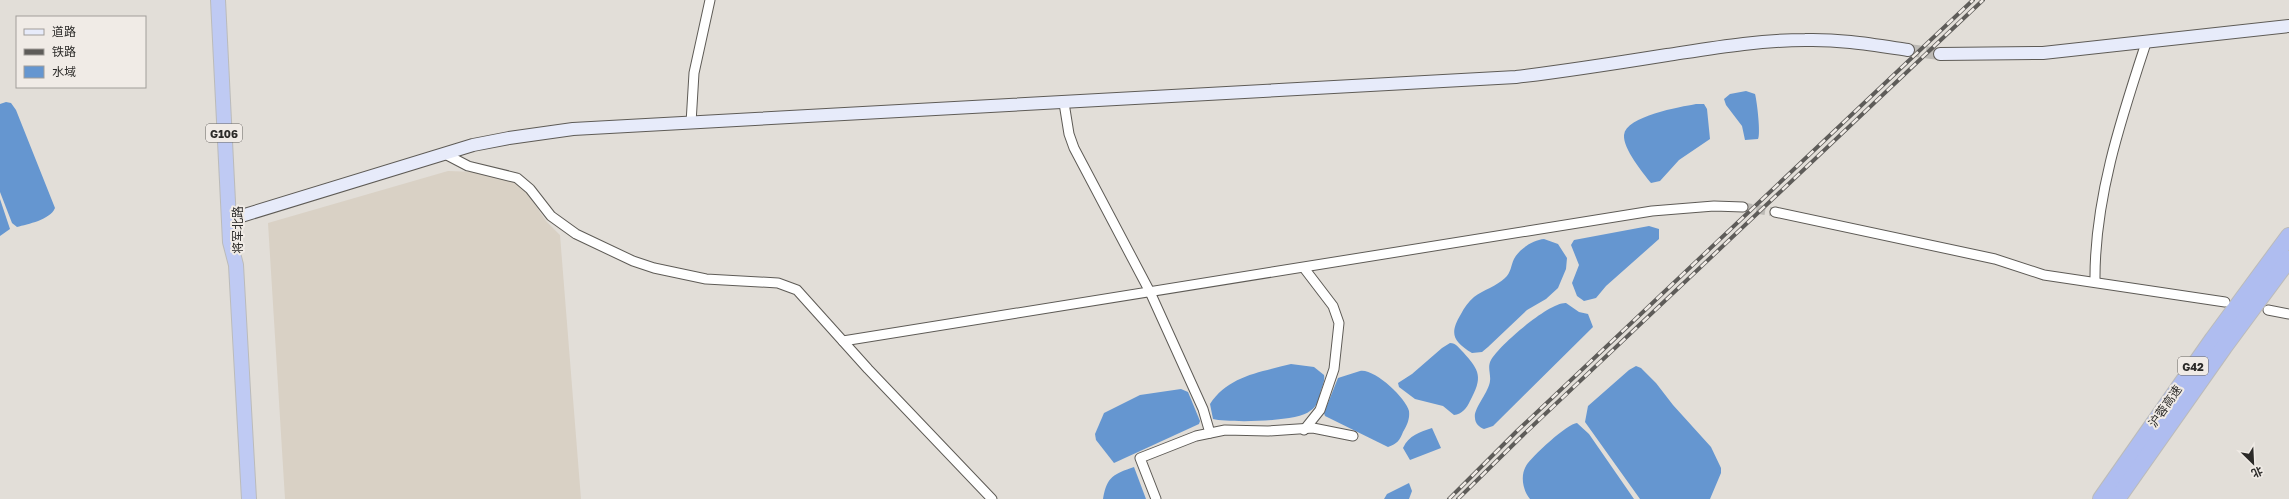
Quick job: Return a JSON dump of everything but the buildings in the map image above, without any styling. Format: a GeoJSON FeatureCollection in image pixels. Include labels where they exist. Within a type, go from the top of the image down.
{"type":"FeatureCollection","features":[{"type":"Feature","properties":{"kind":"highway","name":"将军北路"},"geometry":{"type":"LineString","coordinates":[[218,0],[230,242],[236,265]]}},
{"type":"Feature","properties":{"kind":"highway","name":"将军北路"},"geometry":{"type":"LineString","coordinates":[[228,0],[239,242],[236,265]]}},
{"type":"Feature","properties":{"kind":"highway","name":"沪蓉高速"},"geometry":{"type":"LineString","coordinates":[[2101,499],[2212,339],[2289,236]]}},
{"type":"Feature","properties":{"kind":"highway","name":"沪蓉高速"},"geometry":{"type":"LineString","coordinates":[[2117,499],[2224,347],[2289,259]]}},
{"type":"Feature","properties":{"kind":"highway","name":"G106"},"geometry":{"type":"LineString","coordinates":[[236,265],[250,499]]}},
{"type":"Feature","properties":{"kind":"main road"},"geometry":{"type":"LineString","coordinates":[[1940,54],[1977,55],[2043,53],[2286,28]]}},
{"type":"Feature","properties":{"kind":"main road"},"geometry":{"type":"LineString","coordinates":[[238,217],[488,142],[551,132],[1516,77],[1573,70],[1730,45],[1782,40],[1854,43],[1908,50]]}},
{"type":"Feature","properties":{"kind":"street"},"geometry":{"type":"LineString","coordinates":[[691,123],[691,95],[694,73],[710,0]]}},
{"type":"Feature","properties":{"kind":"street"},"geometry":{"type":"LineString","coordinates":[[2095,282],[2097,234],[2113,152],[2146,43]]}},
{"type":"Feature","properties":{"kind":"street"},"geometry":{"type":"LineString","coordinates":[[1064,103],[1069,134],[1074,148],[1150,292],[1202,409],[1210,433]]}},
{"type":"Feature","properties":{"kind":"street"},"geometry":{"type":"LineString","coordinates":[[445,154],[468,166],[517,178],[530,189],[551,216],[576,234],[633,261],[654,268],[706,279],[778,283],[791,286],[802,294],[843,341],[992,499]]}},
{"type":"Feature","properties":{"kind":"street"},"geometry":{"type":"LineString","coordinates":[[843,341],[1652,211],[1714,206],[1743,207]]}},
{"type":"Feature","properties":{"kind":"street"},"geometry":{"type":"LineString","coordinates":[[1775,212],[1994,259],[2044,275],[2225,302]]}},
{"type":"Feature","properties":{"kind":"street"},"geometry":{"type":"LineString","coordinates":[[1304,268],[1333,306],[1339,323],[1334,369],[1320,410],[1304,430]]}},
{"type":"Feature","properties":{"kind":"street"},"geometry":{"type":"LineString","coordinates":[[2268,310],[2289,314]]}},
{"type":"Feature","properties":{"kind":"street"},"geometry":{"type":"LineString","coordinates":[[1156,499],[1140,458],[1185,440],[1225,430],[1268,431],[1304,430],[1313,428],[1353,436]]}},
{"type":"Feature","properties":{"kind":"shaded area"},"geometry":{"type":"Polygon","coordinates":[[[448,171],[477,172],[513,181],[525,190],[546,221],[560,235],[581,499],[285,499],[268,223],[448,171]]]}},
{"type":"Feature","properties":{"kind":"water"},"geometry":{"type":"Polygon","coordinates":[[[1746,91],[1755,94],[1759,125],[1758,139],[1745,140],[1742,126],[1726,105],[1724,99],[1730,94],[1746,91]]]}},
{"type":"Feature","properties":{"kind":"water"},"geometry":{"type":"Polygon","coordinates":[[[6,102],[11,103],[16,110],[55,208],[48,216],[44,218],[33,223],[17,227],[12,223],[0,192],[0,104],[6,102]]]}},
{"type":"Feature","properties":{"kind":"water"},"geometry":{"type":"Polygon","coordinates":[[[1704,104],[1707,109],[1710,139],[1679,160],[1660,181],[1651,183],[1630,154],[1624,135],[1627,128],[1643,118],[1678,107],[1704,104]]]}},
{"type":"Feature","properties":{"kind":"water"},"geometry":{"type":"Polygon","coordinates":[[[0,199],[10,229],[0,236],[0,199]]]}},
{"type":"Feature","properties":{"kind":"water"},"geometry":{"type":"Polygon","coordinates":[[[1649,226],[1659,229],[1659,239],[1606,286],[1596,298],[1584,301],[1577,296],[1572,283],[1579,265],[1571,245],[1574,240],[1649,226]]]}},
{"type":"Feature","properties":{"kind":"water"},"geometry":{"type":"Polygon","coordinates":[[[1544,239],[1558,244],[1567,258],[1566,269],[1558,288],[1546,299],[1527,310],[1482,352],[1472,353],[1466,349],[1457,341],[1454,332],[1457,321],[1466,305],[1474,297],[1505,278],[1510,271],[1516,255],[1523,249],[1535,241],[1544,239]]]}},
{"type":"Feature","properties":{"kind":"water"},"geometry":{"type":"Polygon","coordinates":[[[1566,303],[1579,312],[1588,314],[1593,327],[1493,426],[1484,429],[1480,427],[1476,422],[1475,414],[1489,385],[1489,365],[1491,360],[1514,335],[1537,317],[1548,309],[1566,303]]]}},
{"type":"Feature","properties":{"kind":"water"},"geometry":{"type":"Polygon","coordinates":[[[1450,343],[1456,345],[1463,352],[1473,364],[1478,375],[1477,386],[1467,406],[1462,412],[1454,415],[1443,406],[1415,399],[1399,387],[1398,383],[1412,374],[1450,343]]]}},
{"type":"Feature","properties":{"kind":"water"},"geometry":{"type":"Polygon","coordinates":[[[1291,364],[1314,367],[1324,375],[1324,382],[1318,402],[1310,411],[1303,415],[1263,421],[1213,419],[1210,404],[1226,387],[1246,376],[1291,364]]]}},
{"type":"Feature","properties":{"kind":"water"},"geometry":{"type":"Polygon","coordinates":[[[1636,366],[1641,368],[1656,383],[1673,405],[1711,447],[1721,468],[1721,473],[1710,499],[1640,499],[1585,422],[1588,406],[1629,370],[1636,366]]]}},
{"type":"Feature","properties":{"kind":"water"},"geometry":{"type":"Polygon","coordinates":[[[1360,371],[1366,371],[1381,379],[1396,392],[1407,405],[1409,411],[1408,422],[1401,437],[1391,446],[1388,447],[1325,416],[1324,413],[1338,378],[1360,371]]]}},
{"type":"Feature","properties":{"kind":"water"},"geometry":{"type":"Polygon","coordinates":[[[1181,389],[1188,392],[1200,421],[1199,424],[1114,463],[1096,440],[1095,434],[1104,413],[1140,395],[1181,389]]]}},
{"type":"Feature","properties":{"kind":"water"},"geometry":{"type":"Polygon","coordinates":[[[1577,423],[1589,434],[1634,499],[1530,499],[1523,483],[1523,474],[1526,466],[1550,441],[1572,424],[1577,423]]]}},
{"type":"Feature","properties":{"kind":"water"},"geometry":{"type":"Polygon","coordinates":[[[1432,428],[1441,448],[1410,460],[1403,448],[1405,444],[1415,435],[1432,428]]]}},
{"type":"Feature","properties":{"kind":"water"},"geometry":{"type":"Polygon","coordinates":[[[1134,467],[1146,499],[1103,499],[1107,485],[1112,477],[1134,467]]]}},
{"type":"Feature","properties":{"kind":"water"},"geometry":{"type":"Polygon","coordinates":[[[1409,483],[1412,491],[1409,499],[1384,499],[1387,494],[1409,483]]]}},
{"type":"Feature","properties":{"kind":"tunnel"},"geometry":{"type":"LineString","coordinates":[[1908,50],[1940,54]]}},
{"type":"Feature","properties":{"kind":"tunnel"},"geometry":{"type":"LineString","coordinates":[[1743,207],[1775,212]]}},
{"type":"Feature","properties":{"kind":"railway"},"geometry":{"type":"LineString","coordinates":[[1449,499],[1517,431],[1973,0]]}},
{"type":"Feature","properties":{"kind":"railway"},"geometry":{"type":"LineString","coordinates":[[1458,499],[1522,436],[1983,0]]}}]}
